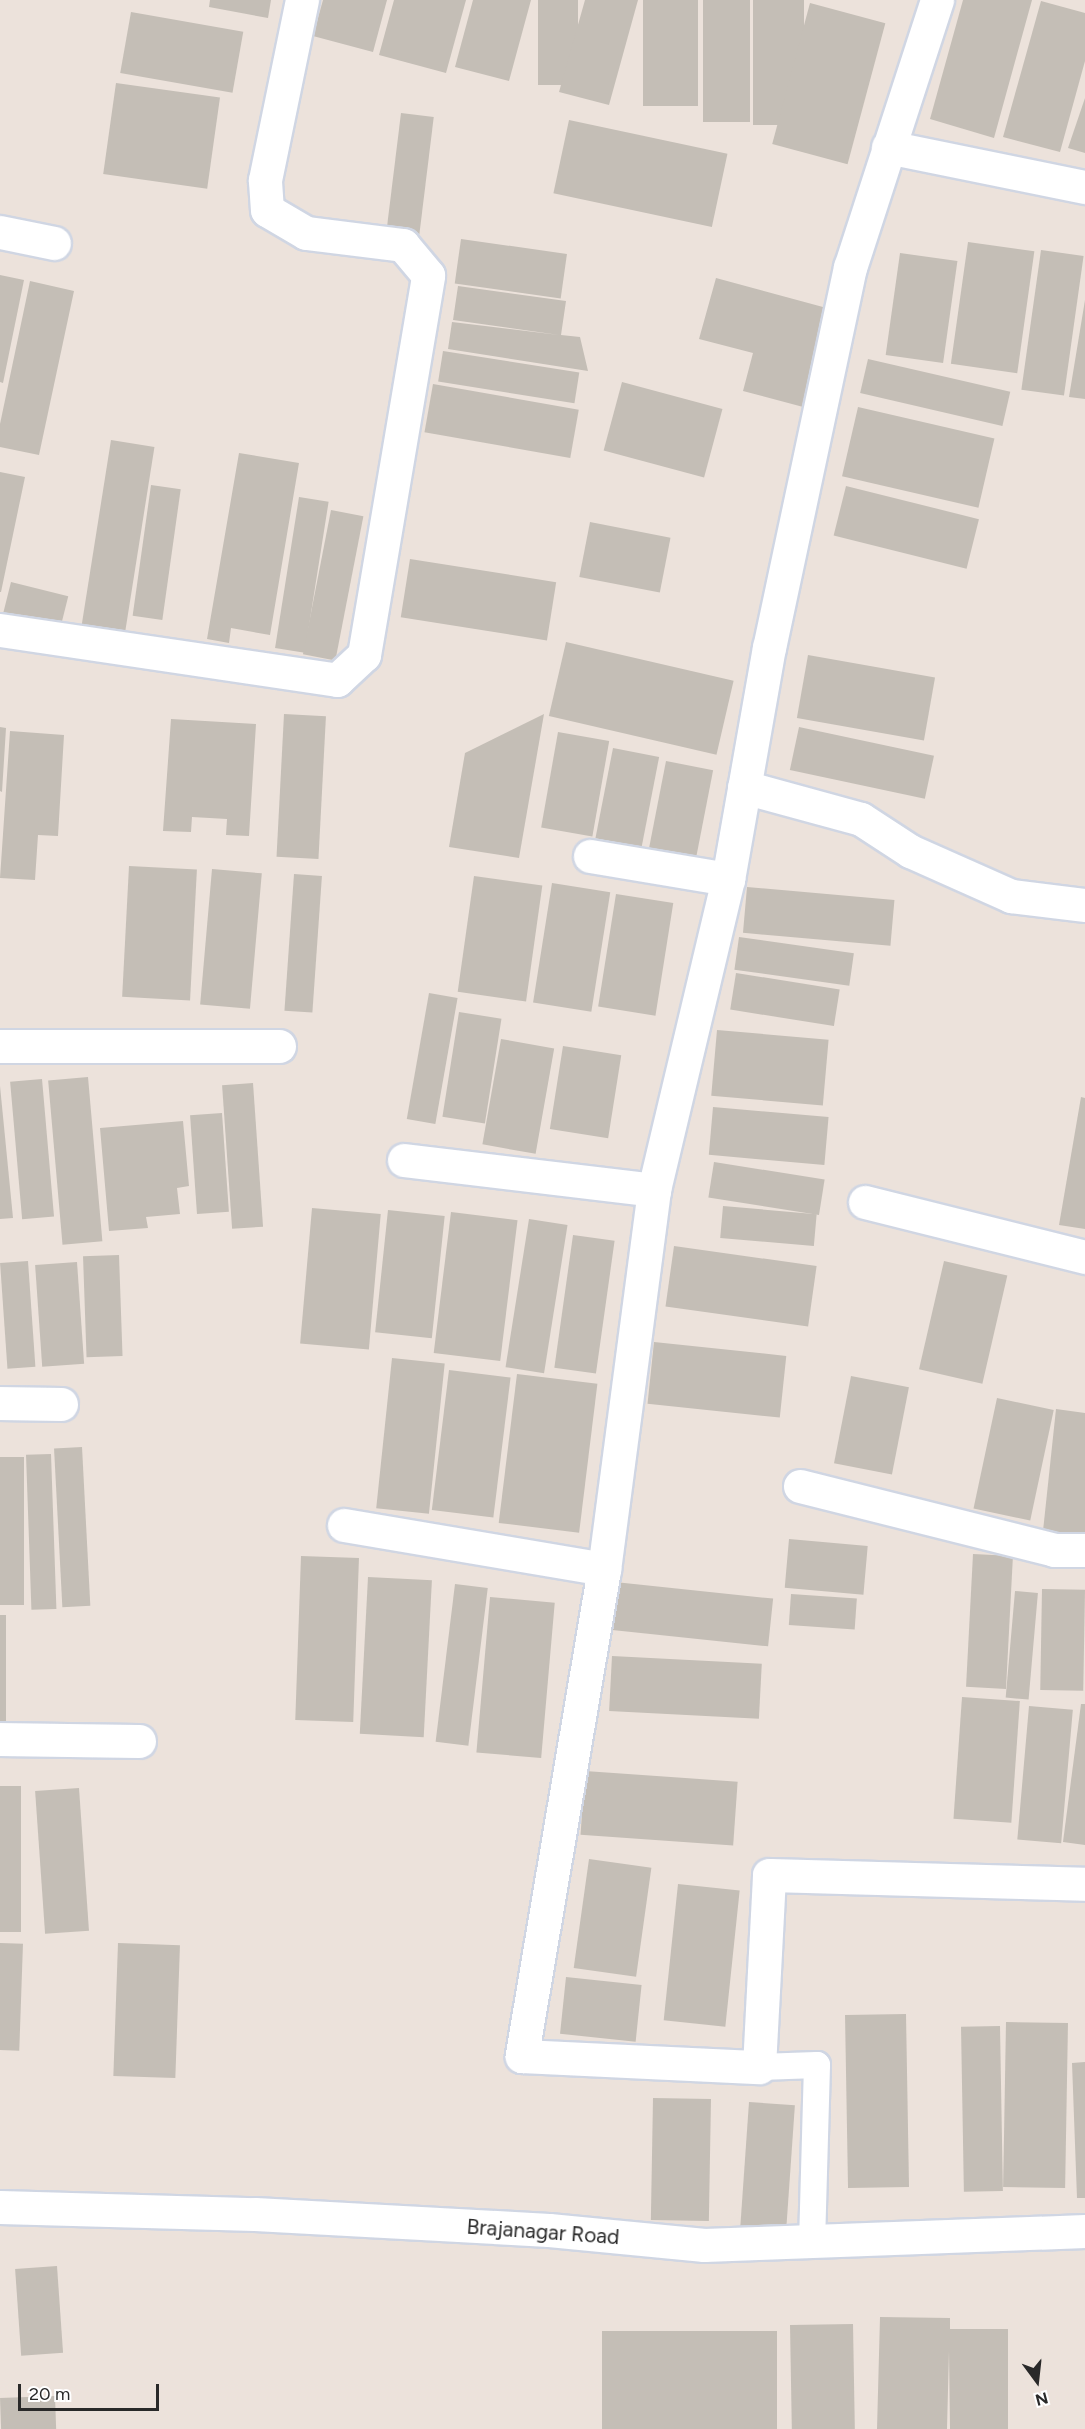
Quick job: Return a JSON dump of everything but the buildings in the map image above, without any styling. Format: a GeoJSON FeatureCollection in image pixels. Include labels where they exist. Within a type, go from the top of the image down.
{"type":"FeatureCollection","features":[{"type":"Feature","properties":{"kind":"street"},"geometry":{"type":"LineString","coordinates":[[0,630],[337,680],[364,655],[428,275],[403,245],[306,233],[267,210],[265,180],[302,0]]}},
{"type":"Feature","properties":{"kind":"street"},"geometry":{"type":"LineString","coordinates":[[937,0],[850,267],[744,787],[728,879],[654,1190],[604,1569],[522,2056],[759,2067],[769,1875],[1085,1884]]}},
{"type":"Feature","properties":{"kind":"street"},"geometry":{"type":"LineString","coordinates":[[888,147],[1085,187]]}},
{"type":"Feature","properties":{"kind":"street"},"geometry":{"type":"LineString","coordinates":[[0,232],[54,243]]}},
{"type":"Feature","properties":{"kind":"street"},"geometry":{"type":"LineString","coordinates":[[744,787],[861,819],[910,851],[1011,896],[1085,905]]}},
{"type":"Feature","properties":{"kind":"street"},"geometry":{"type":"LineString","coordinates":[[590,856],[728,879]]}},
{"type":"Feature","properties":{"kind":"street"},"geometry":{"type":"LineString","coordinates":[[0,1046],[279,1046]]}},
{"type":"Feature","properties":{"kind":"street"},"geometry":{"type":"LineString","coordinates":[[404,1160],[654,1190]]}},
{"type":"Feature","properties":{"kind":"street"},"geometry":{"type":"LineString","coordinates":[[865,1202],[1085,1257]]}},
{"type":"Feature","properties":{"kind":"street"},"geometry":{"type":"LineString","coordinates":[[0,1403],[61,1404]]}},
{"type":"Feature","properties":{"kind":"street"},"geometry":{"type":"LineString","coordinates":[[800,1486],[1054,1550],[1085,1550]]}},
{"type":"Feature","properties":{"kind":"street"},"geometry":{"type":"LineString","coordinates":[[344,1525],[604,1569]]}},
{"type":"Feature","properties":{"kind":"street"},"geometry":{"type":"LineString","coordinates":[[0,1738],[139,1741]]}},
{"type":"Feature","properties":{"kind":"street","name":"Brajanagar Road"},"geometry":{"type":"LineString","coordinates":[[0,2206],[267,2215],[549,2230],[704,2245],[1085,2231]]}},
{"type":"Feature","properties":{"kind":"lane"},"geometry":{"type":"LineString","coordinates":[[759,2067],[817,2065],[812,2241]]}}]}
